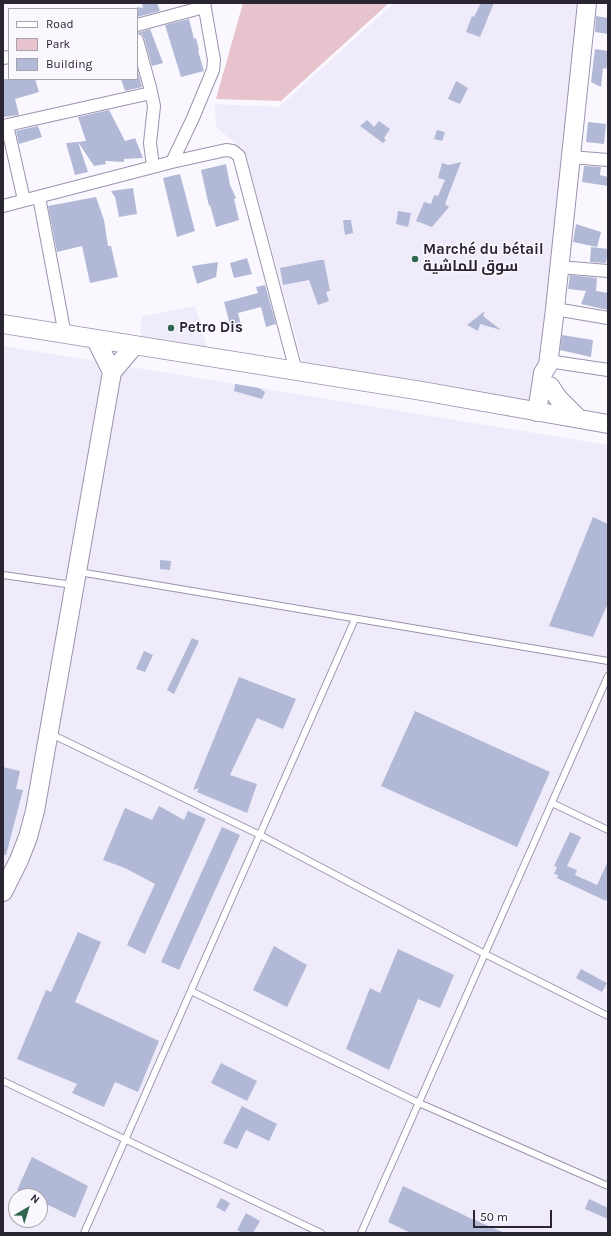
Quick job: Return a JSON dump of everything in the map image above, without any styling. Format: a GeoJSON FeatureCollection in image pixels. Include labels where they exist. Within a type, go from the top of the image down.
{"type":"FeatureCollection","features":[{"type":"Feature","properties":{"kind":"street"},"geometry":{"type":"LineString","coordinates":[[543,413],[546,386],[543,372],[548,363],[555,309],[587,3]]}},
{"type":"Feature","properties":{"kind":"street"},"geometry":{"type":"LineString","coordinates":[[138,25],[204,5],[214,60],[213,70],[193,118],[172,162]]}},
{"type":"Feature","properties":{"kind":"street"},"geometry":{"type":"LineString","coordinates":[[138,44],[154,106],[150,144],[153,166]]}},
{"type":"Feature","properties":{"kind":"street"},"geometry":{"type":"LineString","coordinates":[[24,200],[5,126],[151,93]]}},
{"type":"Feature","properties":{"kind":"street"},"geometry":{"type":"LineString","coordinates":[[3,206],[39,197],[62,189],[153,166],[226,150],[233,151],[239,156],[296,371]]}},
{"type":"Feature","properties":{"kind":"street"},"geometry":{"type":"LineString","coordinates":[[570,157],[608,160]]}},
{"type":"Feature","properties":{"kind":"street"},"geometry":{"type":"LineString","coordinates":[[39,197],[65,335]]}},
{"type":"Feature","properties":{"kind":"street"},"geometry":{"type":"LineString","coordinates":[[559,267],[608,271]]}},
{"type":"Feature","properties":{"kind":"street"},"geometry":{"type":"LineString","coordinates":[[555,309],[608,318]]}},
{"type":"Feature","properties":{"kind":"street"},"geometry":{"type":"LineString","coordinates":[[3,324],[422,391],[608,424]]}},
{"type":"Feature","properties":{"kind":"street"},"geometry":{"type":"LineString","coordinates":[[96,340],[112,372]]}},
{"type":"Feature","properties":{"kind":"street"},"geometry":{"type":"LineString","coordinates":[[3,892],[19,860],[28,837],[35,811],[112,372],[134,346]]}},
{"type":"Feature","properties":{"kind":"street"},"geometry":{"type":"LineString","coordinates":[[548,363],[608,370]]}},
{"type":"Feature","properties":{"kind":"street"},"geometry":{"type":"LineString","coordinates":[[517,409],[546,386]]}},
{"type":"Feature","properties":{"kind":"street"},"geometry":{"type":"LineString","coordinates":[[546,386],[579,419]]}},
{"type":"Feature","properties":{"kind":"lane"},"geometry":{"type":"LineString","coordinates":[[3,575],[76,579],[355,619],[608,661]]}},
{"type":"Feature","properties":{"kind":"lane"},"geometry":{"type":"LineString","coordinates":[[84,1233],[355,619]]}},
{"type":"Feature","properties":{"kind":"lane"},"geometry":{"type":"LineString","coordinates":[[361,1233],[608,676]]}},
{"type":"Feature","properties":{"kind":"lane"},"geometry":{"type":"LineString","coordinates":[[49,733],[260,835],[485,954],[608,1016]]}},
{"type":"Feature","properties":{"kind":"lane"},"geometry":{"type":"LineString","coordinates":[[552,803],[608,830]]}},
{"type":"Feature","properties":{"kind":"lane"},"geometry":{"type":"LineString","coordinates":[[191,991],[419,1102],[608,1186]]}},
{"type":"Feature","properties":{"kind":"lane"},"geometry":{"type":"LineString","coordinates":[[3,1081],[321,1233]]}},
{"type":"Feature","properties":{"kind":"shaded area","name":"Marché du bétail سوق للماشية"},"geometry":{"type":"Polygon","coordinates":[[[394,3],[580,3],[540,410],[304,368],[245,151],[216,127],[215,104],[279,107],[394,3]]]}},
{"type":"Feature","properties":{"kind":"shaded area","name":"Petro Dis"},"geometry":{"type":"Polygon","coordinates":[[[195,306],[208,351],[140,340],[142,316],[195,306]]]}},
{"type":"Feature","properties":{"kind":"shaded area"},"geometry":{"type":"Polygon","coordinates":[[[3,346],[608,445],[608,1233],[3,1233],[3,346]]]}},
{"type":"Feature","properties":{"kind":"green space"},"geometry":{"type":"Polygon","coordinates":[[[243,3],[389,3],[281,101],[216,99],[243,3]]]}},
{"type":"Feature","properties":{"kind":"building"},"geometry":{"type":"Polygon","coordinates":[[[142,3],[157,3],[160,11],[138,17],[137,7],[143,8],[142,3]]]}},
{"type":"Feature","properties":{"kind":"building"},"geometry":{"type":"Polygon","coordinates":[[[481,3],[494,3],[480,37],[466,32],[472,16],[474,17],[481,3]]]}},
{"type":"Feature","properties":{"kind":"building"},"geometry":{"type":"Polygon","coordinates":[[[596,16],[608,18],[608,34],[595,32],[596,16]]]}},
{"type":"Feature","properties":{"kind":"building"},"geometry":{"type":"Polygon","coordinates":[[[189,19],[194,39],[196,38],[204,71],[181,77],[165,25],[189,19]]]}},
{"type":"Feature","properties":{"kind":"building"},"geometry":{"type":"Polygon","coordinates":[[[150,29],[163,63],[152,66],[144,38],[142,34],[138,33],[150,29]]]}},
{"type":"Feature","properties":{"kind":"building"},"geometry":{"type":"Polygon","coordinates":[[[595,49],[608,51],[608,62],[606,69],[603,68],[601,87],[591,82],[595,49]]]}},
{"type":"Feature","properties":{"kind":"building"},"geometry":{"type":"Polygon","coordinates":[[[138,72],[142,87],[125,91],[121,80],[138,80],[138,72]]]}},
{"type":"Feature","properties":{"kind":"building"},"geometry":{"type":"Polygon","coordinates":[[[3,79],[35,80],[39,92],[15,99],[19,115],[3,117],[3,79]]]}},
{"type":"Feature","properties":{"kind":"building"},"geometry":{"type":"Polygon","coordinates":[[[456,81],[468,88],[460,104],[448,99],[456,81]]]}},
{"type":"Feature","properties":{"kind":"building"},"geometry":{"type":"Polygon","coordinates":[[[109,110],[125,141],[135,138],[143,158],[124,159],[124,162],[105,161],[106,164],[94,166],[78,142],[86,141],[78,117],[109,110]]]}},
{"type":"Feature","properties":{"kind":"building"},"geometry":{"type":"Polygon","coordinates":[[[367,120],[374,127],[379,121],[390,129],[384,138],[386,140],[383,143],[360,126],[367,120]]]}},
{"type":"Feature","properties":{"kind":"building"},"geometry":{"type":"Polygon","coordinates":[[[588,122],[606,124],[604,144],[586,142],[588,122]]]}},
{"type":"Feature","properties":{"kind":"building"},"geometry":{"type":"Polygon","coordinates":[[[38,126],[42,137],[19,144],[16,131],[38,126]]]}},
{"type":"Feature","properties":{"kind":"building"},"geometry":{"type":"Polygon","coordinates":[[[437,130],[445,132],[442,141],[434,139],[437,130]]]}},
{"type":"Feature","properties":{"kind":"building"},"geometry":{"type":"Polygon","coordinates":[[[78,142],[88,172],[75,175],[66,143],[78,142]]]}},
{"type":"Feature","properties":{"kind":"building"},"geometry":{"type":"Polygon","coordinates":[[[461,162],[445,204],[449,207],[432,227],[416,221],[424,202],[431,204],[434,195],[438,196],[445,180],[438,178],[442,163],[449,165],[461,162]]]}},
{"type":"Feature","properties":{"kind":"building"},"geometry":{"type":"Polygon","coordinates":[[[226,164],[230,185],[236,198],[234,199],[239,220],[216,227],[210,205],[209,206],[201,170],[226,164]]]}},
{"type":"Feature","properties":{"kind":"building"},"geometry":{"type":"Polygon","coordinates":[[[584,166],[601,167],[600,175],[608,177],[608,186],[582,182],[584,166]]]}},
{"type":"Feature","properties":{"kind":"building"},"geometry":{"type":"Polygon","coordinates":[[[180,174],[195,231],[177,237],[163,178],[180,174]]]}},
{"type":"Feature","properties":{"kind":"building"},"geometry":{"type":"Polygon","coordinates":[[[133,188],[137,214],[119,217],[115,197],[111,191],[133,188]]]}},
{"type":"Feature","properties":{"kind":"building"},"geometry":{"type":"Polygon","coordinates":[[[96,197],[104,220],[108,246],[111,246],[118,277],[90,283],[82,246],[57,252],[48,206],[96,197]]]}},
{"type":"Feature","properties":{"kind":"building"},"geometry":{"type":"Polygon","coordinates":[[[398,211],[411,213],[408,227],[396,224],[398,211]]]}},
{"type":"Feature","properties":{"kind":"building"},"geometry":{"type":"Polygon","coordinates":[[[343,220],[351,220],[353,233],[345,235],[343,220]]]}},
{"type":"Feature","properties":{"kind":"building"},"geometry":{"type":"Polygon","coordinates":[[[576,224],[601,232],[597,247],[573,242],[576,224]]]}},
{"type":"Feature","properties":{"kind":"building"},"geometry":{"type":"Polygon","coordinates":[[[591,247],[608,249],[606,263],[590,262],[591,247]]]}},
{"type":"Feature","properties":{"kind":"building"},"geometry":{"type":"Polygon","coordinates":[[[247,258],[252,274],[234,278],[230,263],[247,258]]]}},
{"type":"Feature","properties":{"kind":"building"},"geometry":{"type":"Polygon","coordinates":[[[324,260],[330,291],[326,292],[329,301],[318,305],[309,280],[283,285],[280,268],[324,260]]]}},
{"type":"Feature","properties":{"kind":"building"},"geometry":{"type":"Polygon","coordinates":[[[218,262],[216,277],[197,284],[192,266],[218,262]]]}},
{"type":"Feature","properties":{"kind":"building"},"geometry":{"type":"Polygon","coordinates":[[[570,275],[597,278],[596,291],[608,293],[608,310],[581,304],[586,291],[568,289],[570,275]]]}},
{"type":"Feature","properties":{"kind":"building"},"geometry":{"type":"Polygon","coordinates":[[[265,285],[276,324],[266,327],[261,307],[238,313],[242,329],[232,332],[224,302],[258,293],[256,287],[265,285]]]}},
{"type":"Feature","properties":{"kind":"building"},"geometry":{"type":"Polygon","coordinates":[[[485,311],[483,316],[501,330],[480,324],[478,331],[467,325],[485,311]]]}},
{"type":"Feature","properties":{"kind":"building"},"geometry":{"type":"Polygon","coordinates":[[[562,335],[593,340],[591,357],[560,350],[562,335]]]}},
{"type":"Feature","properties":{"kind":"building"},"geometry":{"type":"Polygon","coordinates":[[[235,384],[259,388],[265,392],[262,399],[234,391],[235,384]]]}},
{"type":"Feature","properties":{"kind":"building"},"geometry":{"type":"Polygon","coordinates":[[[593,517],[608,524],[608,603],[593,637],[549,626],[593,517]]]}},
{"type":"Feature","properties":{"kind":"building"},"geometry":{"type":"Polygon","coordinates":[[[160,560],[171,561],[170,570],[160,569],[160,560]]]}},
{"type":"Feature","properties":{"kind":"building"},"geometry":{"type":"Polygon","coordinates":[[[192,638],[199,641],[174,694],[167,690],[192,638]]]}},
{"type":"Feature","properties":{"kind":"building"},"geometry":{"type":"Polygon","coordinates":[[[144,651],[153,655],[145,672],[136,669],[144,651]]]}},
{"type":"Feature","properties":{"kind":"building"},"geometry":{"type":"Polygon","coordinates":[[[239,677],[296,699],[283,729],[257,718],[230,775],[257,784],[247,813],[197,792],[199,788],[193,790],[239,677]]]}},
{"type":"Feature","properties":{"kind":"building"},"geometry":{"type":"Polygon","coordinates":[[[415,711],[550,772],[517,847],[381,786],[415,711]]]}},
{"type":"Feature","properties":{"kind":"building"},"geometry":{"type":"Polygon","coordinates":[[[3,767],[20,771],[16,789],[23,790],[6,855],[3,855],[3,767]]]}},
{"type":"Feature","properties":{"kind":"building"},"geometry":{"type":"Polygon","coordinates":[[[159,806],[184,820],[188,811],[206,819],[145,954],[127,945],[155,884],[125,868],[103,860],[125,808],[152,820],[159,806]]]}},
{"type":"Feature","properties":{"kind":"building"},"geometry":{"type":"Polygon","coordinates":[[[222,827],[240,835],[179,970],[161,962],[222,827]]]}},
{"type":"Feature","properties":{"kind":"building"},"geometry":{"type":"Polygon","coordinates":[[[570,832],[581,837],[567,866],[577,870],[575,875],[597,885],[608,861],[608,895],[606,901],[557,878],[558,875],[554,874],[557,867],[554,866],[570,832]]]}},
{"type":"Feature","properties":{"kind":"building"},"geometry":{"type":"Polygon","coordinates":[[[78,932],[101,942],[75,1002],[159,1041],[138,1092],[115,1082],[104,1107],[72,1093],[77,1084],[17,1059],[46,990],[51,992],[78,932]]]}},
{"type":"Feature","properties":{"kind":"building"},"geometry":{"type":"Polygon","coordinates":[[[274,946],[307,965],[287,1007],[253,990],[274,946]]]}},
{"type":"Feature","properties":{"kind":"building"},"geometry":{"type":"Polygon","coordinates":[[[398,949],[454,975],[440,1008],[418,999],[389,1070],[346,1049],[370,988],[380,993],[398,949]]]}},
{"type":"Feature","properties":{"kind":"building"},"geometry":{"type":"Polygon","coordinates":[[[581,969],[607,983],[602,992],[576,978],[581,969]]]}},
{"type":"Feature","properties":{"kind":"building"},"geometry":{"type":"Polygon","coordinates":[[[221,1063],[257,1081],[247,1101],[211,1083],[221,1063]]]}},
{"type":"Feature","properties":{"kind":"building"},"geometry":{"type":"Polygon","coordinates":[[[242,1106],[277,1124],[269,1141],[246,1130],[237,1149],[223,1143],[242,1106]]]}},
{"type":"Feature","properties":{"kind":"building"},"geometry":{"type":"Polygon","coordinates":[[[32,1157],[88,1186],[75,1218],[48,1205],[48,1188],[18,1188],[32,1157]]]}},
{"type":"Feature","properties":{"kind":"building"},"geometry":{"type":"Polygon","coordinates":[[[403,1186],[505,1233],[411,1233],[388,1222],[403,1186]]]}},
{"type":"Feature","properties":{"kind":"building"},"geometry":{"type":"Polygon","coordinates":[[[221,1198],[230,1203],[225,1212],[216,1207],[221,1198]]]}},
{"type":"Feature","properties":{"kind":"building"},"geometry":{"type":"Polygon","coordinates":[[[589,1199],[608,1208],[608,1219],[585,1209],[589,1199]]]}},
{"type":"Feature","properties":{"kind":"building"},"geometry":{"type":"Polygon","coordinates":[[[246,1213],[260,1221],[253,1233],[243,1233],[237,1230],[246,1213]]]}},
{"type":"Feature","properties":{"kind":"place","name":"Marché du bétail سوق للماشية"},"geometry":{"type":"Point","coordinates":[415,259]}},
{"type":"Feature","properties":{"kind":"place","name":"Petro Dis"},"geometry":{"type":"Point","coordinates":[171,328]}}]}
